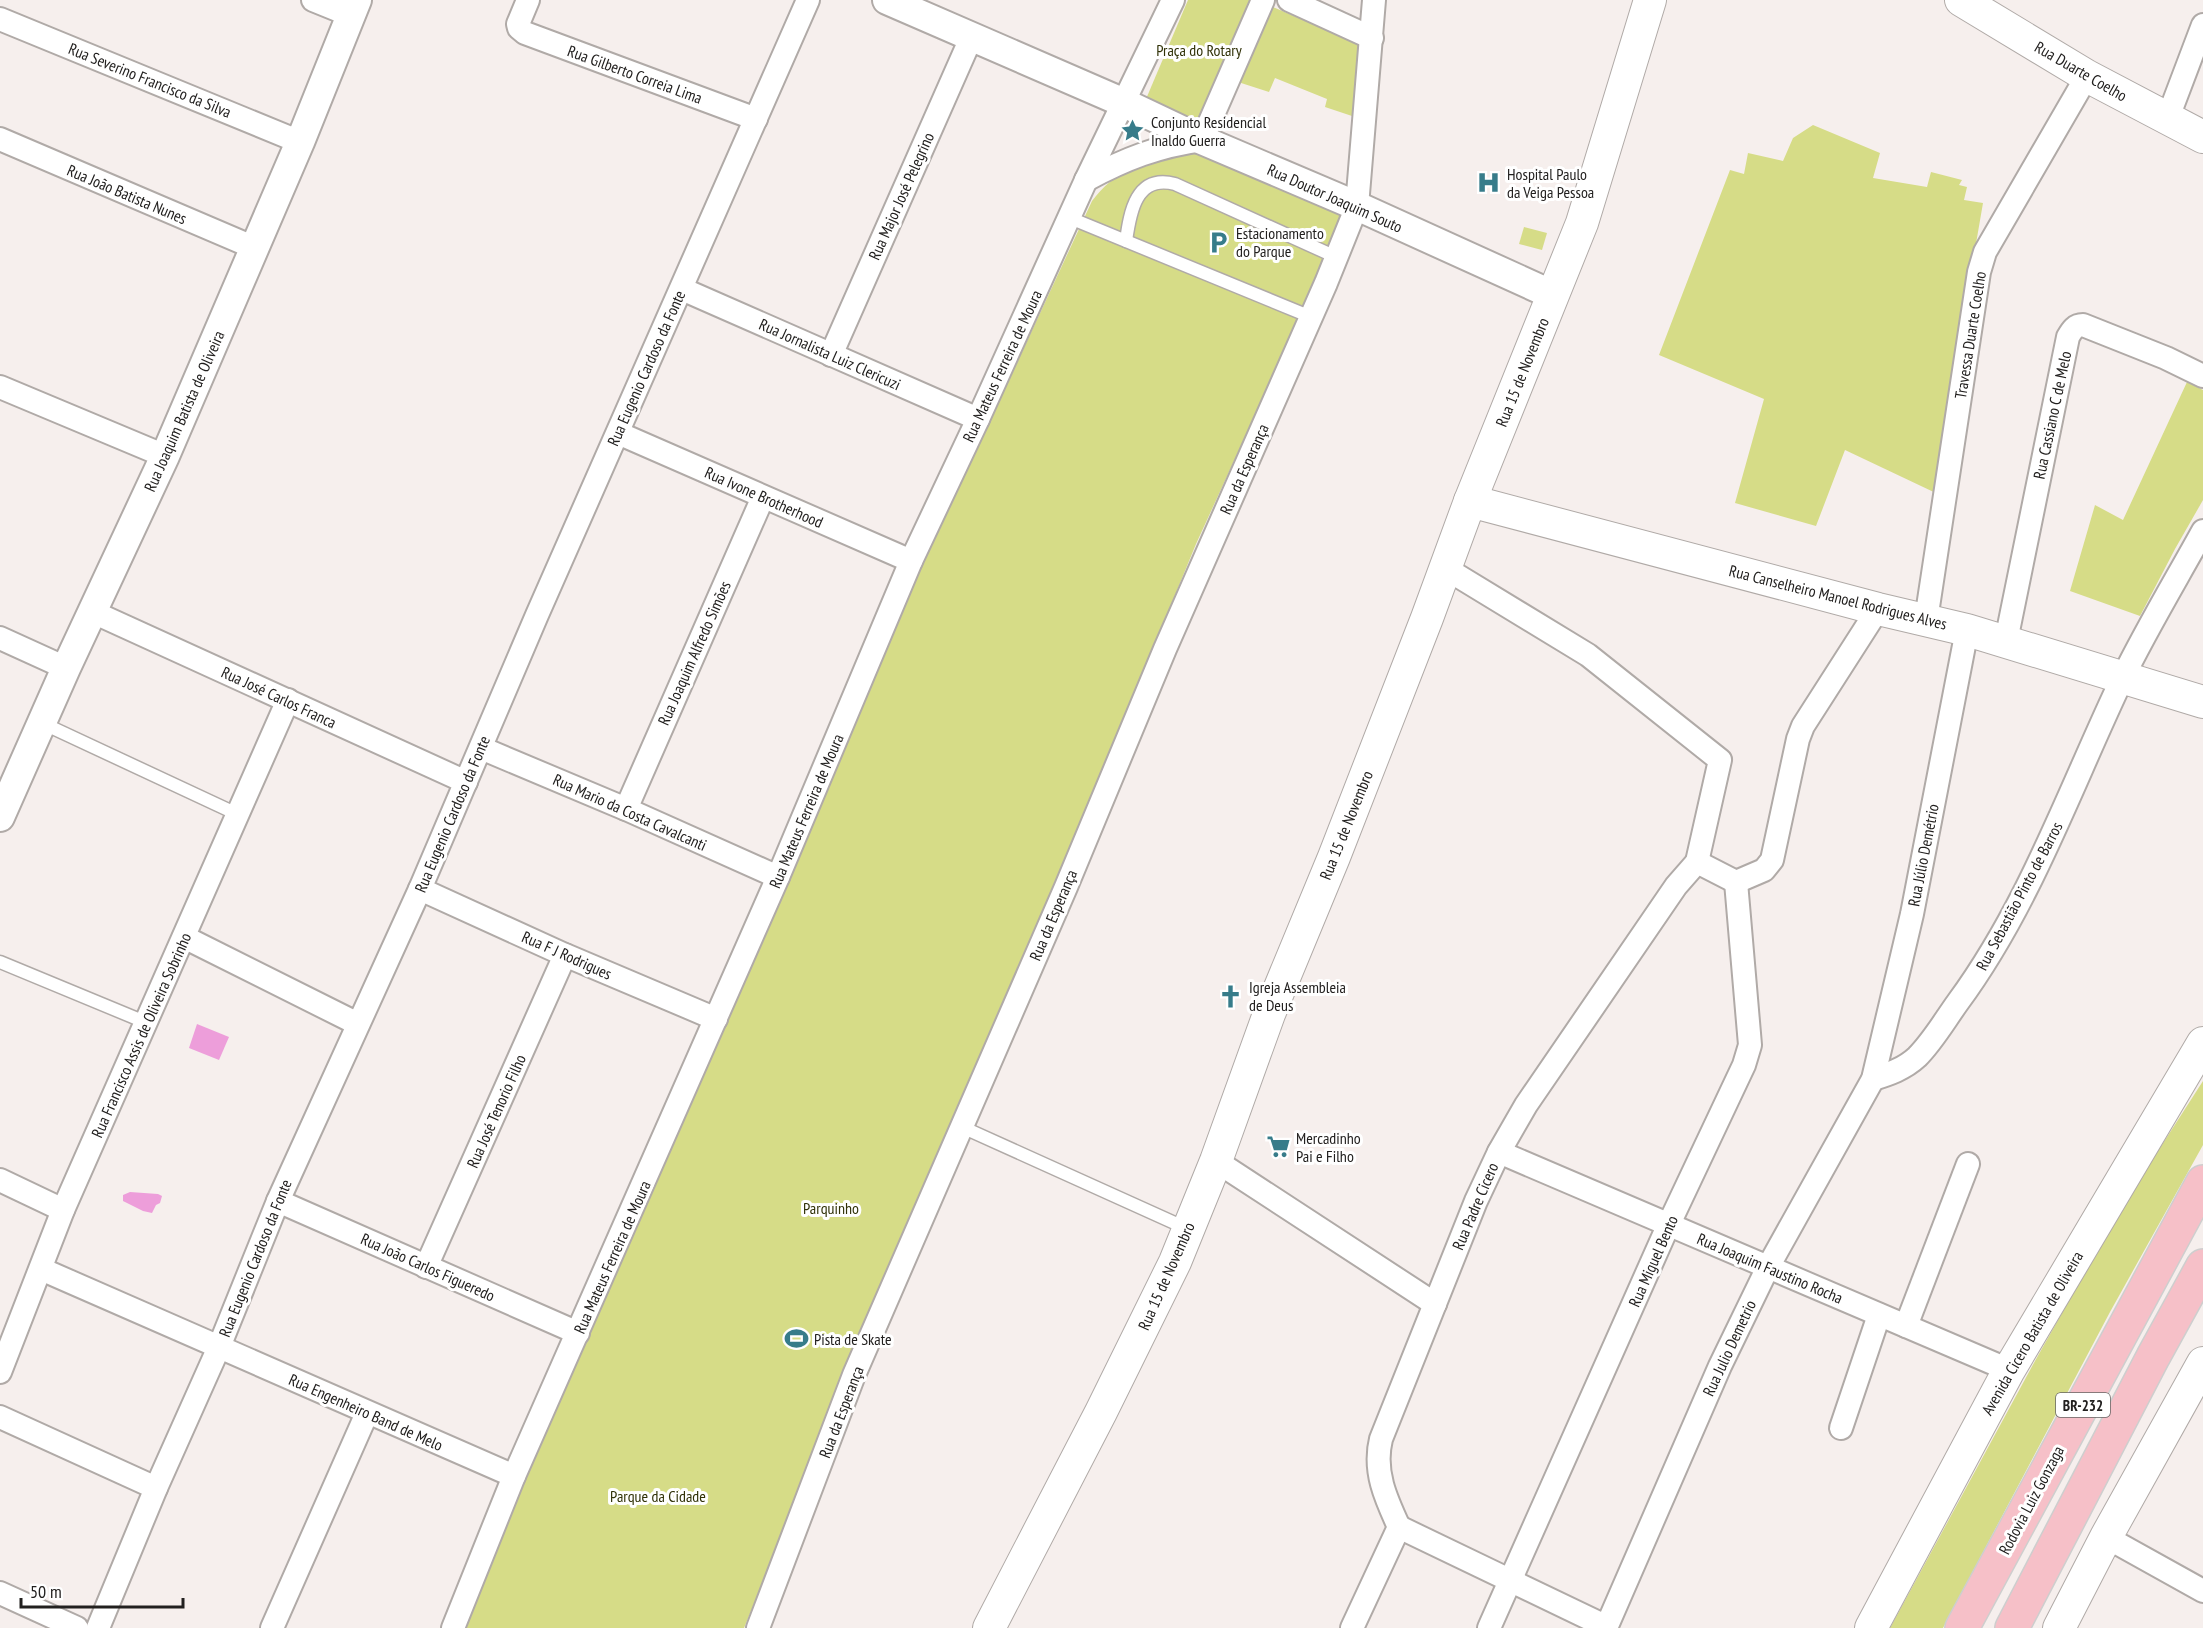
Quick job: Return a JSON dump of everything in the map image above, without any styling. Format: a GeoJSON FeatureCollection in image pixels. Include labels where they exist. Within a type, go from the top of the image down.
{"type":"FeatureCollection","features":[{"type":"Feature","properties":{"kind":"highway","name":"Rodovia Luiz Gonzaga"},"geometry":{"type":"LineString","coordinates":[[1962,1628],[2203,1182]]}},
{"type":"Feature","properties":{"kind":"highway","name":"BR-232"},"geometry":{"type":"LineString","coordinates":[[2012,1628],[2203,1266]]}},
{"type":"Feature","properties":{"kind":"main road","name":"Rua 15 de Novembro"},"geometry":{"type":"LineString","coordinates":[[989,1628],[1101,1412],[1175,1262],[1216,1161],[1269,1014],[1334,857],[1470,501],[1582,223],[1650,0]]}},
{"type":"Feature","properties":{"kind":"main road","name":"Rua Duarte Coelho"},"geometry":{"type":"LineString","coordinates":[[1961,0],[2087,76],[2203,137]]}},
{"type":"Feature","properties":{"kind":"main road","name":"Rua Canselheiro Manoel Rodrigues Alves"},"geometry":{"type":"LineString","coordinates":[[1470,501],[1878,609],[1967,630],[2203,702]]}},
{"type":"Feature","properties":{"kind":"main road","name":"Avenida Cicero Batista de Oliveira"},"geometry":{"type":"LineString","coordinates":[[1871,1628],[2009,1370],[2203,1043]]}},
{"type":"Feature","properties":{"kind":"main road"},"geometry":{"type":"LineString","coordinates":[[2059,1628],[2106,1537],[2203,1363]]}},
{"type":"Feature","properties":{"kind":"street"},"geometry":{"type":"LineString","coordinates":[[313,0],[354,8]]}},
{"type":"Feature","properties":{"kind":"street","name":"Rua Gilberto Correia Lima"},"geometry":{"type":"LineString","coordinates":[[528,0],[518,24],[525,33],[756,119]]}},
{"type":"Feature","properties":{"kind":"street","name":"Rua Eugenio Cardoso da Fonte"},"geometry":{"type":"LineString","coordinates":[[98,1628],[156,1488],[219,1347],[278,1201],[420,889],[808,0]]}},
{"type":"Feature","properties":{"kind":"street","name":"Rua Doutor Joaquim Souto"},"geometry":{"type":"LineString","coordinates":[[887,0],[1357,206],[1553,295]]}},
{"type":"Feature","properties":{"kind":"street","name":"Rua Mateus Ferreira de Moura"},"geometry":{"type":"LineString","coordinates":[[453,1628],[514,1476],[778,878],[911,561],[1122,102],[1173,0]]}},
{"type":"Feature","properties":{"kind":"street"},"geometry":{"type":"LineString","coordinates":[[1086,180],[1114,164],[1142,153],[1172,144],[1202,140],[1263,0]]}},
{"type":"Feature","properties":{"kind":"street"},"geometry":{"type":"LineString","coordinates":[[1289,0],[1372,38]]}},
{"type":"Feature","properties":{"kind":"street","name":"Rua da Esperança"},"geometry":{"type":"LineString","coordinates":[[758,1628],[854,1375],[1357,206],[1374,0]]}},
{"type":"Feature","properties":{"kind":"street","name":"Rua Joaquim Batista de Oliveira"},"geometry":{"type":"LineString","coordinates":[[0,817],[66,668],[165,456],[300,142],[354,8]]}},
{"type":"Feature","properties":{"kind":"street","name":"Rua Severino Francisco da Silva"},"geometry":{"type":"LineString","coordinates":[[0,19],[300,142]]}},
{"type":"Feature","properties":{"kind":"street"},"geometry":{"type":"LineString","coordinates":[[2168,120],[2203,25]]}},
{"type":"Feature","properties":{"kind":"street","name":"Rua Major José Pelegrino"},"geometry":{"type":"LineString","coordinates":[[831,355],[971,38]]}},
{"type":"Feature","properties":{"kind":"street","name":"Travessa Duarte Coelho"},"geometry":{"type":"LineString","coordinates":[[1926,620],[1979,272],[1985,252],[2087,76]]}},
{"type":"Feature","properties":{"kind":"street","name":"Rua João Batista Nunes"},"geometry":{"type":"LineString","coordinates":[[0,139],[255,248]]}},
{"type":"Feature","properties":{"kind":"street","name":"Rua Jornalista Luiz Clericuzi"},"geometry":{"type":"LineString","coordinates":[[682,289],[978,419]]}},
{"type":"Feature","properties":{"kind":"street","name":"Rua Cassiano C de Melo"},"geometry":{"type":"LineString","coordinates":[[2006,641],[2068,337],[2072,331],[2079,325],[2083,325],[2166,358],[2203,376]]}},
{"type":"Feature","properties":{"kind":"street"},"geometry":{"type":"LineString","coordinates":[[0,387],[165,456]]}},
{"type":"Feature","properties":{"kind":"street","name":"Rua Ivone Brotherhood"},"geometry":{"type":"LineString","coordinates":[[618,433],[911,561]]}},
{"type":"Feature","properties":{"kind":"street","name":"Rua Joaquim Alfredo Simões"},"geometry":{"type":"LineString","coordinates":[[626,809],[763,497]]}},
{"type":"Feature","properties":{"kind":"street","name":"Rua Sebastião Pinto de Barros"},"geometry":{"type":"LineString","coordinates":[[1873,1079],[1904,1067],[1917,1056],[1971,985],[2016,908],[2047,848],[2123,678],[2203,531]]}},
{"type":"Feature","properties":{"kind":"street"},"geometry":{"type":"LineString","coordinates":[[1445,568],[1588,655],[1720,760],[1697,862],[1736,882],[1764,870],[1772,860],[1800,733],[1878,609]]}},
{"type":"Feature","properties":{"kind":"street","name":"Rua José Carlos Franca"},"geometry":{"type":"LineString","coordinates":[[93,612],[466,782]]}},
{"type":"Feature","properties":{"kind":"street","name":"Rua Júlio Demétrio"},"geometry":{"type":"LineString","coordinates":[[1873,1079],[1912,914],[1967,630]]}},
{"type":"Feature","properties":{"kind":"street"},"geometry":{"type":"LineString","coordinates":[[0,638],[66,668]]}},
{"type":"Feature","properties":{"kind":"street","name":"Rua Francisco Assis de Oliveira Sobrinho"},"geometry":{"type":"LineString","coordinates":[[0,1372],[63,1210],[288,700]]}},
{"type":"Feature","properties":{"kind":"street","name":"Rua Mario da Costa Cavalcanti"},"geometry":{"type":"LineString","coordinates":[[481,748],[626,809],[778,878]]}},
{"type":"Feature","properties":{"kind":"street","name":"Rua Padre Cicero"},"geometry":{"type":"LineString","coordinates":[[1399,1527],[1380,1479],[1377,1464],[1379,1448],[1476,1201],[1499,1152],[1527,1105],[1676,886],[1697,862]]}},
{"type":"Feature","properties":{"kind":"street","name":"Rua Miguel Bento"},"geometry":{"type":"LineString","coordinates":[[1489,1628],[1668,1226],[1748,1054],[1750,1045],[1736,882]]}},
{"type":"Feature","properties":{"kind":"street","name":"Rua F J Rodrigues"},"geometry":{"type":"LineString","coordinates":[[420,889],[565,955],[716,1019]]}},
{"type":"Feature","properties":{"kind":"street"},"geometry":{"type":"LineString","coordinates":[[184,937],[358,1024]]}},
{"type":"Feature","properties":{"kind":"street","name":"Rua José Tenorio Filho"},"geometry":{"type":"LineString","coordinates":[[426,1267],[565,955]]}},
{"type":"Feature","properties":{"kind":"street","name":"Rua Julio Demetrio"},"geometry":{"type":"LineString","coordinates":[[1606,1628],[1720,1366],[1768,1267],[1873,1079]]}},
{"type":"Feature","properties":{"kind":"street","name":"Rua Joaquim Faustino Rocha"},"geometry":{"type":"LineString","coordinates":[[1499,1152],[2009,1370]]}},
{"type":"Feature","properties":{"kind":"street"},"geometry":{"type":"LineString","coordinates":[[1216,1161],[1435,1304]]}},
{"type":"Feature","properties":{"kind":"street"},"geometry":{"type":"LineString","coordinates":[[1906,1326],[1968,1164]]}},
{"type":"Feature","properties":{"kind":"street"},"geometry":{"type":"LineString","coordinates":[[0,1180],[63,1210]]}},
{"type":"Feature","properties":{"kind":"street","name":"Rua João Carlos Figueredo"},"geometry":{"type":"LineString","coordinates":[[278,1201],[578,1333]]}},
{"type":"Feature","properties":{"kind":"street","name":"Rua Engenheiro Band de Melo"},"geometry":{"type":"LineString","coordinates":[[40,1269],[514,1476]]}},
{"type":"Feature","properties":{"kind":"street"},"geometry":{"type":"LineString","coordinates":[[1841,1428],[1879,1315]]}},
{"type":"Feature","properties":{"kind":"street"},"geometry":{"type":"LineString","coordinates":[[272,1628],[367,1413]]}},
{"type":"Feature","properties":{"kind":"street"},"geometry":{"type":"LineString","coordinates":[[0,1417],[156,1488]]}},
{"type":"Feature","properties":{"kind":"street"},"geometry":{"type":"LineString","coordinates":[[1352,1628],[1399,1527],[1606,1628]]}},
{"type":"Feature","properties":{"kind":"street"},"geometry":{"type":"LineString","coordinates":[[2106,1537],[2203,1591]]}},
{"type":"Feature","properties":{"kind":"street"},"geometry":{"type":"LineString","coordinates":[[0,1593],[77,1628]]}},
{"type":"Feature","properties":{"kind":"lane"},"geometry":{"type":"LineString","coordinates":[[1126,241],[1130,213],[1142,192],[1154,183],[1165,181],[1336,257]]}},
{"type":"Feature","properties":{"kind":"lane"},"geometry":{"type":"LineString","coordinates":[[1070,218],[1311,317]]}},
{"type":"Feature","properties":{"kind":"lane"},"geometry":{"type":"LineString","coordinates":[[42,723],[237,814]]}},
{"type":"Feature","properties":{"kind":"lane"},"geometry":{"type":"LineString","coordinates":[[0,962],[145,1022]]}},
{"type":"Feature","properties":{"kind":"lane"},"geometry":{"type":"LineString","coordinates":[[962,1127],[1188,1229]]}},
{"type":"Feature","properties":{"kind":"green space","name":"Praça do Rotary"},"geometry":{"type":"Polygon","coordinates":[[[1188,0],[1251,0],[1200,121],[1146,99],[1188,0]]]}},
{"type":"Feature","properties":{"kind":"green space"},"geometry":{"type":"Polygon","coordinates":[[[1266,4],[1360,44],[1355,117],[1325,107],[1327,99],[1275,78],[1269,92],[1238,82],[1266,4]]]}},
{"type":"Feature","properties":{"kind":"green space"},"geometry":{"type":"Polygon","coordinates":[[[1813,125],[1880,153],[1873,178],[1927,187],[1931,172],[1962,180],[1959,185],[1967,187],[1964,200],[1983,203],[1963,319],[1940,495],[1845,450],[1816,526],[1735,503],[1764,399],[1659,355],[1730,170],[1744,174],[1748,153],[1783,161],[1793,138],[1813,125]]]}},
{"type":"Feature","properties":{"kind":"green space","name":"Parque da Cidade"},"geometry":{"type":"Polygon","coordinates":[[[1173,146],[1207,152],[1347,214],[1196,544],[1061,873],[984,1045],[744,1628],[464,1628],[525,1477],[910,584],[997,406],[1092,201],[1119,175],[1173,146]]]}},
{"type":"Feature","properties":{"kind":"green space"},"geometry":{"type":"Polygon","coordinates":[[[1524,227],[1547,233],[1542,250],[1519,244],[1524,227]]]}},
{"type":"Feature","properties":{"kind":"green space"},"geometry":{"type":"Polygon","coordinates":[[[2187,382],[2203,390],[2203,500],[2140,616],[2070,591],[2095,505],[2123,520],[2187,382]]]}},
{"type":"Feature","properties":{"kind":"green space"},"geometry":{"type":"Polygon","coordinates":[[[2203,1081],[2203,1145],[2110,1312],[1943,1628],[1890,1628],[2120,1210],[2203,1081]]]}},
{"type":"Feature","properties":{"kind":"shaded area"},"geometry":{"type":"Polygon","coordinates":[[[197,1024],[229,1037],[219,1060],[189,1048],[197,1024]]]}},
{"type":"Feature","properties":{"kind":"shaded area"},"geometry":{"type":"Polygon","coordinates":[[[130,1192],[162,1196],[160,1203],[156,1205],[152,1213],[123,1201],[123,1195],[130,1192]]]}},
{"type":"Feature","properties":{"kind":"place","name":"Conjunto Residencial Inaldo Guerra"},"geometry":{"type":"Point","coordinates":[1133,131]}},
{"type":"Feature","properties":{"kind":"place","name":"Hospital Paulo da Veiga Pessoa"},"geometry":{"type":"Point","coordinates":[1489,183]}},
{"type":"Feature","properties":{"kind":"place","name":"Estacionamento do Parque"},"geometry":{"type":"Point","coordinates":[1218,242]}},
{"type":"Feature","properties":{"kind":"place","name":"Igreja Assembleia de Deus"},"geometry":{"type":"Point","coordinates":[1231,996]}},
{"type":"Feature","properties":{"kind":"place","name":"Mercadinho Pai e Filho"},"geometry":{"type":"Point","coordinates":[1278,1147]}},
{"type":"Feature","properties":{"kind":"place","name":"Pista de Skate"},"geometry":{"type":"Point","coordinates":[796,1339]}},
{"type":"Feature","properties":{"kind":"park label","name":"Parquinho"},"geometry":{"type":"Point","coordinates":[831,1208]}}]}
